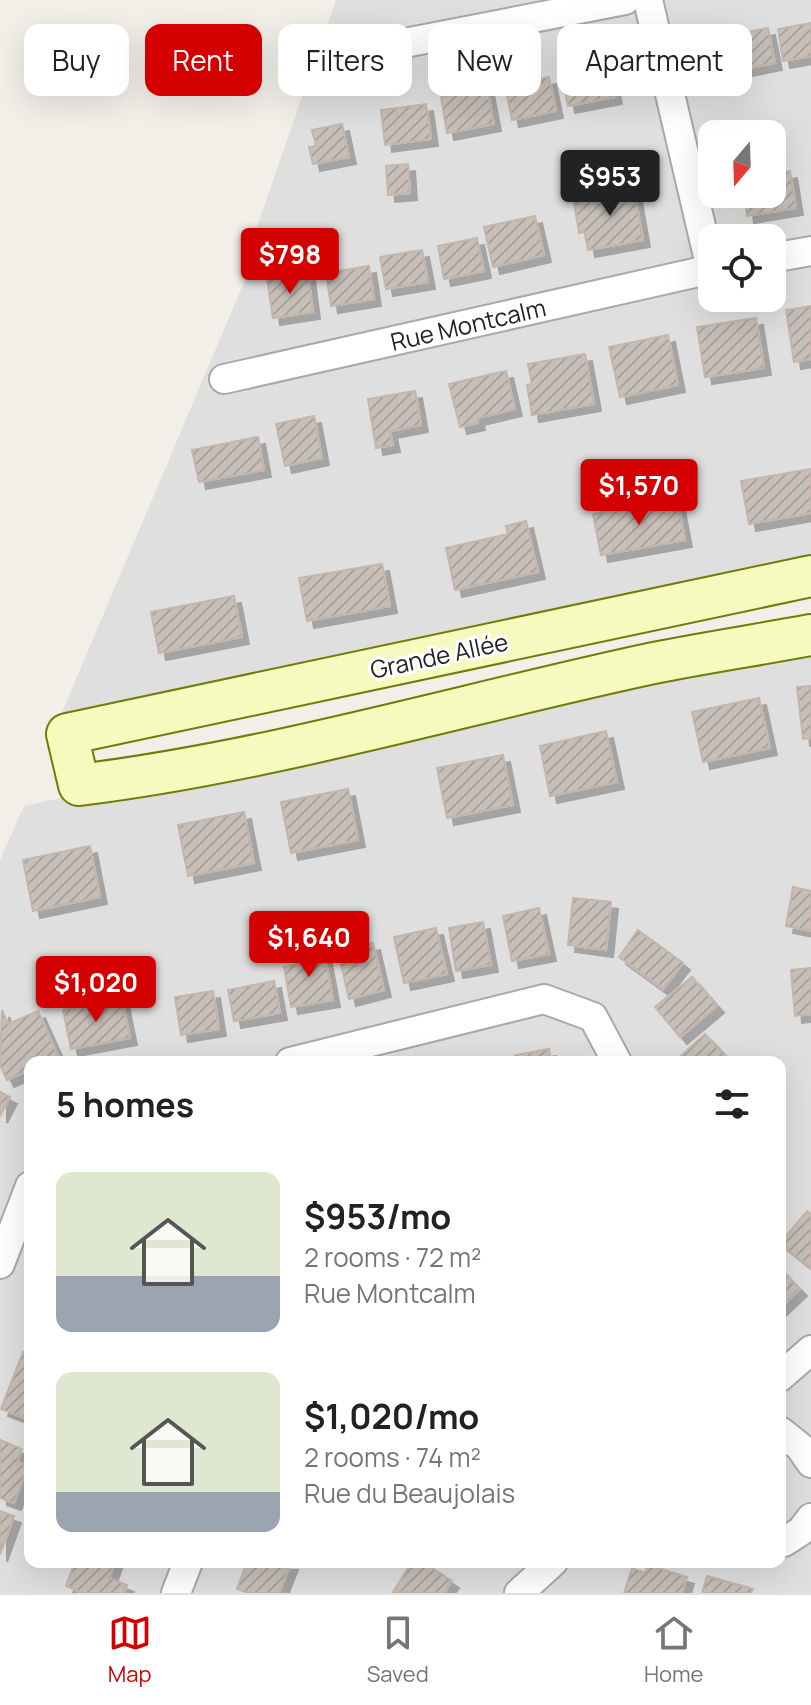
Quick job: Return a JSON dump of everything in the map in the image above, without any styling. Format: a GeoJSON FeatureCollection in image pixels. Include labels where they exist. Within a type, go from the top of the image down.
{"type":"FeatureCollection","features":[{"type":"Feature","properties":{"kind":"street"},"geometry":{"type":"LineString","coordinates":[[412,42],[625,0]]}},
{"type":"Feature","properties":{"kind":"street"},"geometry":{"type":"LineString","coordinates":[[648,0],[700,224]]}},
{"type":"Feature","properties":{"kind":"street"},"geometry":{"type":"LineString","coordinates":[[786,255],[811,251]]}},
{"type":"Feature","properties":{"kind":"street","name":"Rue Montcalm"},"geometry":{"type":"LineString","coordinates":[[224,379],[698,272]]}},
{"type":"Feature","properties":{"kind":"street","name":"Grande Allée"},"geometry":{"type":"LineString","coordinates":[[811,576],[67,734],[79,785],[126,779],[381,728],[641,666],[811,635]]}},
{"type":"Feature","properties":{"kind":"street"},"geometry":{"type":"LineString","coordinates":[[335,1056],[544,999],[593,1017],[614,1056]]}},
{"type":"Feature","properties":{"kind":"street"},"geometry":{"type":"LineString","coordinates":[[0,1264],[24,1202]]}},
{"type":"Feature","properties":{"kind":"street"},"geometry":{"type":"LineString","coordinates":[[786,1372],[811,1350]]}},
{"type":"Feature","properties":{"kind":"street"},"geometry":{"type":"LineString","coordinates":[[786,1436],[800,1447],[811,1463]]}},
{"type":"Feature","properties":{"kind":"street"},"geometry":{"type":"LineString","coordinates":[[786,1541],[801,1531],[811,1518]]}},
{"type":"Feature","properties":{"kind":"street"},"geometry":{"type":"LineString","coordinates":[[176,1593],[186,1568]]}},
{"type":"Feature","properties":{"kind":"street"},"geometry":{"type":"LineString","coordinates":[[519,1593],[546,1568]]}},
{"type":"Feature","properties":{"kind":"shaded area"},"geometry":{"type":"Polygon","coordinates":[[[336,0],[811,0],[811,593],[46,750],[264,235],[254,235],[303,96],[412,96],[412,24],[328,24],[336,0]]]}},
{"type":"Feature","properties":{"kind":"shaded area"},"geometry":{"type":"Polygon","coordinates":[[[811,635],[811,1593],[0,1593],[0,860],[24,806],[811,635]]]}},
{"type":"Feature","properties":{"kind":"building"},"geometry":{"type":"Polygon","coordinates":[[[811,23],[811,56],[783,61],[778,29],[811,23]]]}},
{"type":"Feature","properties":{"kind":"building"},"geometry":{"type":"Polygon","coordinates":[[[768,28],[775,63],[752,68],[752,31],[768,28]]]}},
{"type":"Feature","properties":{"kind":"building"},"geometry":{"type":"Polygon","coordinates":[[[549,77],[556,111],[512,120],[507,96],[541,96],[541,79],[549,77]]]}},
{"type":"Feature","properties":{"kind":"building"},"geometry":{"type":"Polygon","coordinates":[[[489,96],[494,124],[447,133],[441,97],[489,96]]]}},
{"type":"Feature","properties":{"kind":"building"},"geometry":{"type":"Polygon","coordinates":[[[566,96],[615,96],[615,97],[568,106],[566,96]]]}},
{"type":"Feature","properties":{"kind":"building"},"geometry":{"type":"Polygon","coordinates":[[[426,104],[431,139],[385,145],[381,110],[426,104]]]}},
{"type":"Feature","properties":{"kind":"building"},"geometry":{"type":"Polygon","coordinates":[[[342,124],[349,157],[313,164],[309,147],[316,146],[312,130],[342,124]]]}},
{"type":"Feature","properties":{"kind":"building"},"geometry":{"type":"Polygon","coordinates":[[[408,164],[410,193],[388,195],[386,166],[408,164]]]}},
{"type":"Feature","properties":{"kind":"building"},"geometry":{"type":"Polygon","coordinates":[[[786,171],[790,171],[796,208],[747,216],[746,208],[786,208],[786,171]]]}},
{"type":"Feature","properties":{"kind":"building"},"geometry":{"type":"Polygon","coordinates":[[[620,182],[622,191],[634,189],[643,240],[588,250],[585,232],[579,233],[574,202],[608,196],[606,185],[620,182]]]}},
{"type":"Feature","properties":{"kind":"building"},"geometry":{"type":"Polygon","coordinates":[[[535,216],[544,255],[493,267],[484,227],[535,216]]]}},
{"type":"Feature","properties":{"kind":"building"},"geometry":{"type":"Polygon","coordinates":[[[477,238],[484,271],[444,279],[438,246],[477,238]]]}},
{"type":"Feature","properties":{"kind":"building"},"geometry":{"type":"Polygon","coordinates":[[[422,250],[428,282],[386,289],[380,257],[422,250]]]}},
{"type":"Feature","properties":{"kind":"building"},"geometry":{"type":"Polygon","coordinates":[[[369,266],[374,299],[331,306],[326,273],[369,266]]]}},
{"type":"Feature","properties":{"kind":"building"},"geometry":{"type":"Polygon","coordinates":[[[308,274],[313,312],[273,318],[267,279],[308,274]]]}},
{"type":"Feature","properties":{"kind":"building"},"geometry":{"type":"Polygon","coordinates":[[[811,306],[811,359],[794,362],[786,310],[811,306]]]}},
{"type":"Feature","properties":{"kind":"building"},"geometry":{"type":"Polygon","coordinates":[[[756,318],[764,368],[705,377],[697,327],[756,318]]]}},
{"type":"Feature","properties":{"kind":"building"},"geometry":{"type":"Polygon","coordinates":[[[668,335],[678,385],[620,397],[609,347],[668,335]]]}},
{"type":"Feature","properties":{"kind":"building"},"geometry":{"type":"Polygon","coordinates":[[[585,354],[594,404],[532,415],[527,385],[532,384],[528,364],[585,354]]]}},
{"type":"Feature","properties":{"kind":"building"},"geometry":{"type":"Polygon","coordinates":[[[506,371],[515,409],[477,418],[478,423],[460,427],[449,384],[506,371]]]}},
{"type":"Feature","properties":{"kind":"building"},"geometry":{"type":"Polygon","coordinates":[[[415,391],[421,425],[390,431],[393,445],[376,448],[368,399],[415,391]]]}},
{"type":"Feature","properties":{"kind":"building"},"geometry":{"type":"Polygon","coordinates":[[[314,416],[322,458],[285,466],[276,424],[314,416]]]}},
{"type":"Feature","properties":{"kind":"building"},"geometry":{"type":"Polygon","coordinates":[[[258,437],[264,470],[199,482],[192,450],[258,437]]]}},
{"type":"Feature","properties":{"kind":"building"},"geometry":{"type":"Polygon","coordinates":[[[811,469],[811,513],[749,524],[741,481],[811,469]]]}},
{"type":"Feature","properties":{"kind":"building"},"geometry":{"type":"Polygon","coordinates":[[[677,498],[685,540],[601,555],[593,514],[677,498]]]}},
{"type":"Feature","properties":{"kind":"building"},"geometry":{"type":"Polygon","coordinates":[[[526,521],[538,572],[455,590],[446,548],[508,534],[506,526],[526,521]]]}},
{"type":"Feature","properties":{"kind":"building"},"geometry":{"type":"Polygon","coordinates":[[[382,564],[390,606],[307,621],[299,578],[382,564]]]}},
{"type":"Feature","properties":{"kind":"building"},"geometry":{"type":"Polygon","coordinates":[[[234,596],[242,637],[159,653],[151,612],[234,596]]]}},
{"type":"Feature","properties":{"kind":"building"},"geometry":{"type":"Polygon","coordinates":[[[811,686],[811,738],[803,739],[797,687],[811,686]]]}},
{"type":"Feature","properties":{"kind":"building"},"geometry":{"type":"Polygon","coordinates":[[[759,698],[770,748],[703,762],[692,712],[759,698]]]}},
{"type":"Feature","properties":{"kind":"building"},"geometry":{"type":"Polygon","coordinates":[[[606,731],[617,782],[550,796],[540,746],[606,731]]]}},
{"type":"Feature","properties":{"kind":"building"},"geometry":{"type":"Polygon","coordinates":[[[503,755],[513,805],[447,818],[437,768],[503,755]]]}},
{"type":"Feature","properties":{"kind":"building"},"geometry":{"type":"Polygon","coordinates":[[[348,789],[358,840],[291,853],[281,802],[348,789]]]}},
{"type":"Feature","properties":{"kind":"building"},"geometry":{"type":"Polygon","coordinates":[[[244,812],[254,863],[188,876],[178,825],[244,812]]]}},
{"type":"Feature","properties":{"kind":"building"},"geometry":{"type":"Polygon","coordinates":[[[90,846],[100,897],[33,911],[23,860],[90,846]]]}},
{"type":"Feature","properties":{"kind":"building"},"geometry":{"type":"Polygon","coordinates":[[[793,887],[811,891],[811,931],[786,926],[793,887]]]}},
{"type":"Feature","properties":{"kind":"building"},"geometry":{"type":"Polygon","coordinates":[[[573,898],[611,902],[606,950],[568,945],[573,898]]]}},
{"type":"Feature","properties":{"kind":"building"},"geometry":{"type":"Polygon","coordinates":[[[539,908],[549,954],[512,961],[503,916],[539,908]]]}},
{"type":"Feature","properties":{"kind":"building"},"geometry":{"type":"Polygon","coordinates":[[[483,922],[491,965],[456,971],[449,928],[483,922]]]}},
{"type":"Feature","properties":{"kind":"building"},"geometry":{"type":"Polygon","coordinates":[[[436,928],[447,974],[404,983],[394,937],[436,928]]]}},
{"type":"Feature","properties":{"kind":"building"},"geometry":{"type":"Polygon","coordinates":[[[638,930],[683,963],[663,989],[619,957],[638,930]]]}},
{"type":"Feature","properties":{"kind":"building"},"geometry":{"type":"Polygon","coordinates":[[[373,943],[384,990],[349,999],[338,952],[373,943]]]}},
{"type":"Feature","properties":{"kind":"building"},"geometry":{"type":"Polygon","coordinates":[[[323,946],[333,1000],[291,1007],[284,967],[304,963],[302,950],[323,946]]]}},
{"type":"Feature","properties":{"kind":"building"},"geometry":{"type":"Polygon","coordinates":[[[811,968],[811,1014],[795,1016],[791,970],[811,968]]]}},
{"type":"Feature","properties":{"kind":"building"},"geometry":{"type":"Polygon","coordinates":[[[692,977],[717,1006],[680,1037],[655,1007],[692,977]]]}},
{"type":"Feature","properties":{"kind":"building"},"geometry":{"type":"Polygon","coordinates":[[[274,981],[280,1013],[234,1021],[228,990],[274,981]]]}},
{"type":"Feature","properties":{"kind":"building"},"geometry":{"type":"Polygon","coordinates":[[[213,991],[219,1029],[181,1035],[175,997],[213,991]]]}},
{"type":"Feature","properties":{"kind":"building"},"geometry":{"type":"Polygon","coordinates":[[[122,999],[130,1038],[71,1049],[63,1010],[122,999]]]}},
{"type":"Feature","properties":{"kind":"building"},"geometry":{"type":"Polygon","coordinates":[[[2,1010],[8,1024],[38,1011],[58,1056],[24,1056],[24,1073],[7,1080],[0,1065],[2,1010]]]}},
{"type":"Feature","properties":{"kind":"building"},"geometry":{"type":"Polygon","coordinates":[[[705,1034],[726,1056],[681,1056],[705,1034]]]}},
{"type":"Feature","properties":{"kind":"building"},"geometry":{"type":"Polygon","coordinates":[[[549,1049],[550,1056],[515,1056],[549,1049]]]}},
{"type":"Feature","properties":{"kind":"building"},"geometry":{"type":"Polygon","coordinates":[[[0,1092],[10,1097],[0,1116],[0,1092]]]}},
{"type":"Feature","properties":{"kind":"building"},"geometry":{"type":"Polygon","coordinates":[[[807,1211],[811,1214],[811,1268],[786,1248],[786,1236],[807,1211]]]}},
{"type":"Feature","properties":{"kind":"building"},"geometry":{"type":"Polygon","coordinates":[[[786,1274],[800,1289],[786,1302],[786,1274]]]}},
{"type":"Feature","properties":{"kind":"building"},"geometry":{"type":"Polygon","coordinates":[[[23,1352],[24,1418],[1,1409],[23,1352]]]}},
{"type":"Feature","properties":{"kind":"building"},"geometry":{"type":"Polygon","coordinates":[[[0,1440],[22,1449],[17,1462],[24,1465],[24,1477],[14,1503],[0,1498],[0,1440]]]}},
{"type":"Feature","properties":{"kind":"building"},"geometry":{"type":"Polygon","coordinates":[[[0,1511],[14,1516],[0,1555],[0,1511]]]}},
{"type":"Feature","properties":{"kind":"building"},"geometry":{"type":"Polygon","coordinates":[[[73,1568],[113,1568],[109,1578],[127,1585],[124,1593],[83,1593],[66,1586],[73,1568]]]}},
{"type":"Feature","properties":{"kind":"building"},"geometry":{"type":"Polygon","coordinates":[[[245,1568],[289,1568],[279,1593],[249,1593],[237,1589],[245,1568]]]}},
{"type":"Feature","properties":{"kind":"building"},"geometry":{"type":"Polygon","coordinates":[[[408,1568],[432,1568],[452,1581],[444,1593],[393,1592],[408,1568]]]}},
{"type":"Feature","properties":{"kind":"building"},"geometry":{"type":"Polygon","coordinates":[[[632,1568],[645,1573],[647,1568],[658,1568],[687,1577],[682,1593],[624,1593],[632,1568]]]}},
{"type":"Feature","properties":{"kind":"building"},"geometry":{"type":"Polygon","coordinates":[[[707,1576],[753,1589],[751,1593],[702,1593],[707,1576]]]}}]}
